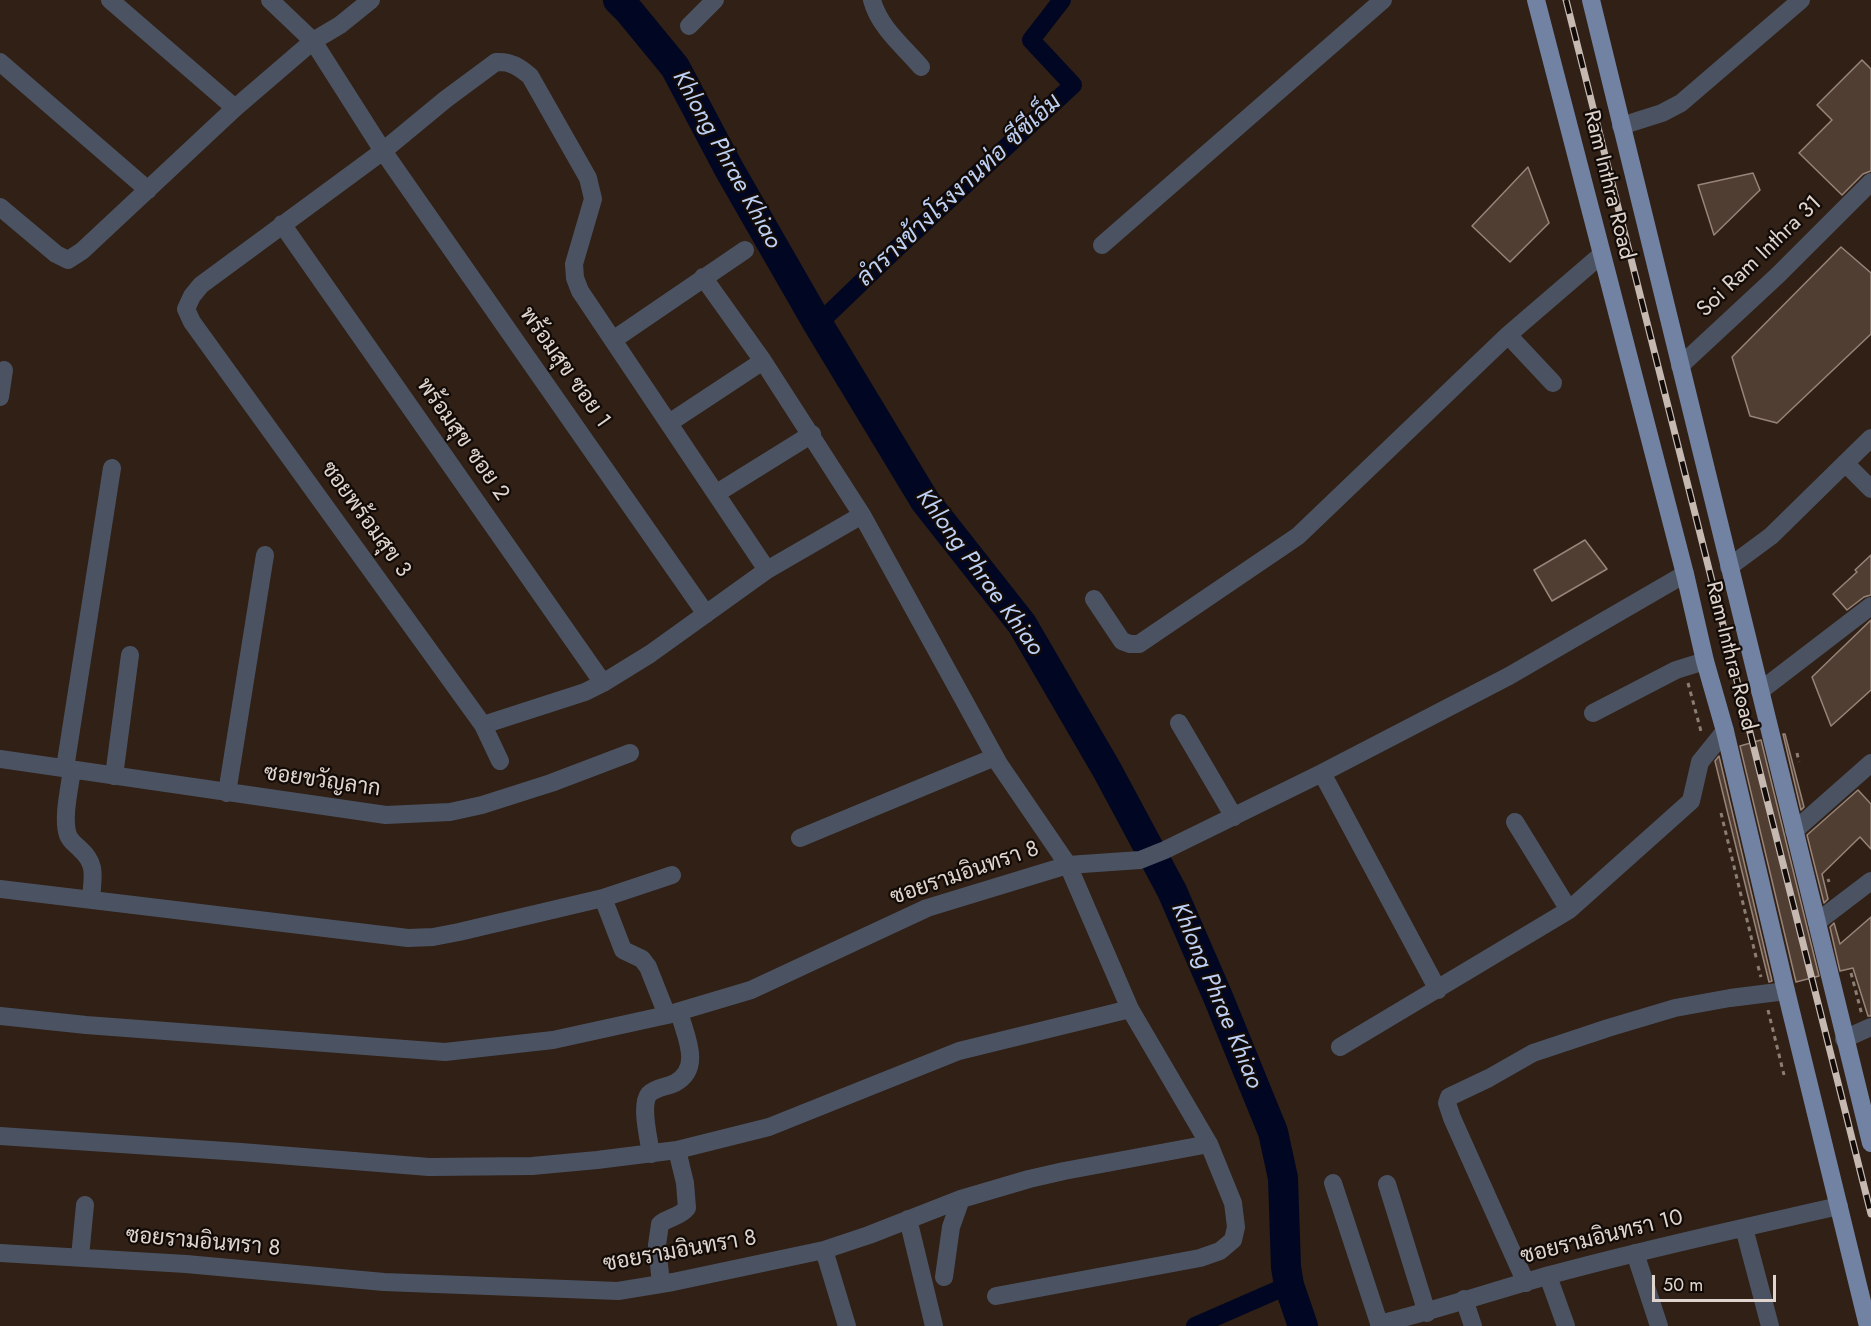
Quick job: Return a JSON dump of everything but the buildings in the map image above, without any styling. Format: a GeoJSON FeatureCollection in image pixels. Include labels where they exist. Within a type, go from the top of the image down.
{"type":"FeatureCollection","features":[{"type":"Feature","properties":{"kind":"main road","name":"Ram Inthra Road"},"geometry":{"type":"LineString","coordinates":[[1536,0],[1685,573],[1705,661],[1725,731],[1868,1326]]}},
{"type":"Feature","properties":{"kind":"main road","name":"Ram Inthra Road"},"geometry":{"type":"LineString","coordinates":[[1591,0],[1871,1143]]}},
{"type":"Feature","properties":{"kind":"street"},"geometry":{"type":"LineString","coordinates":[[110,0],[235,108]]}},
{"type":"Feature","properties":{"kind":"street","name":"พร้อมสุข ซอย 1"},"geometry":{"type":"LineString","coordinates":[[270,0],[313,41],[383,151],[706,614]]}},
{"type":"Feature","properties":{"kind":"street"},"geometry":{"type":"LineString","coordinates":[[0,207],[56,254],[68,260],[82,251],[235,108],[313,41],[340,25],[371,0]]}},
{"type":"Feature","properties":{"kind":"street"},"geometry":{"type":"LineString","coordinates":[[689,26],[716,0]]}},
{"type":"Feature","properties":{"kind":"street"},"geometry":{"type":"LineString","coordinates":[[872,0],[876,14],[882,23],[921,67]]}},
{"type":"Feature","properties":{"kind":"street"},"geometry":{"type":"LineString","coordinates":[[1102,245],[1383,0]]}},
{"type":"Feature","properties":{"kind":"street"},"geometry":{"type":"LineString","coordinates":[[1621,126],[1662,113],[1681,103],[1801,0]]}},
{"type":"Feature","properties":{"kind":"street"},"geometry":{"type":"LineString","coordinates":[[282,224],[383,151],[446,99],[496,62],[506,61],[517,65],[530,76],[592,188],[593,199],[574,264],[575,278],[580,291],[767,570]]}},
{"type":"Feature","properties":{"kind":"street"},"geometry":{"type":"LineString","coordinates":[[0,62],[148,190]]}},
{"type":"Feature","properties":{"kind":"street","name":"Soi Ram Inthra 31"},"geometry":{"type":"LineString","coordinates":[[1680,366],[1871,182]]}},
{"type":"Feature","properties":{"kind":"street","name":"ซอยพร้อมสุข 3"},"geometry":{"type":"LineString","coordinates":[[282,224],[201,285],[192,296],[186,309],[206,341],[483,725],[500,761]]}},
{"type":"Feature","properties":{"kind":"street","name":"พร้อมสุข ซอย 2"},"geometry":{"type":"LineString","coordinates":[[282,224],[603,683]]}},
{"type":"Feature","properties":{"kind":"street"},"geometry":{"type":"LineString","coordinates":[[614,340],[745,250]]}},
{"type":"Feature","properties":{"kind":"street"},"geometry":{"type":"LineString","coordinates":[[1094,599],[1122,640],[1130,644],[1139,644],[1298,536],[1508,335],[1601,255]]}},
{"type":"Feature","properties":{"kind":"street"},"geometry":{"type":"LineString","coordinates":[[703,277],[812,434],[862,515],[995,757],[1068,865],[1130,1009],[1209,1144],[1233,1203],[1236,1227],[1233,1240],[1220,1251],[1200,1258],[996,1296]]}},
{"type":"Feature","properties":{"kind":"street"},"geometry":{"type":"LineString","coordinates":[[1508,335],[1553,383]]}},
{"type":"Feature","properties":{"kind":"street"},"geometry":{"type":"LineString","coordinates":[[669,423],[763,362]]}},
{"type":"Feature","properties":{"kind":"street"},"geometry":{"type":"LineString","coordinates":[[0,398],[4,370]]}},
{"type":"Feature","properties":{"kind":"street"},"geometry":{"type":"LineString","coordinates":[[717,493],[812,434]]}},
{"type":"Feature","properties":{"kind":"street"},"geometry":{"type":"LineString","coordinates":[[1729,567],[1771,536],[1871,438]]}},
{"type":"Feature","properties":{"kind":"street"},"geometry":{"type":"LineString","coordinates":[[1845,463],[1871,489]]}},
{"type":"Feature","properties":{"kind":"street"},"geometry":{"type":"LineString","coordinates":[[91,900],[93,866],[91,860],[68,836],[66,822],[69,769],[112,468]]}},
{"type":"Feature","properties":{"kind":"street"},"geometry":{"type":"LineString","coordinates":[[483,725],[585,693],[650,654],[767,570],[862,515]]}},
{"type":"Feature","properties":{"kind":"street"},"geometry":{"type":"LineString","coordinates":[[226,793],[265,555]]}},
{"type":"Feature","properties":{"kind":"street"},"geometry":{"type":"LineString","coordinates":[[1179,723],[1234,817],[1530,664],[1685,573]]}},
{"type":"Feature","properties":{"kind":"street"},"geometry":{"type":"LineString","coordinates":[[1760,691],[1871,606]]}},
{"type":"Feature","properties":{"kind":"street"},"geometry":{"type":"LineString","coordinates":[[114,776],[130,655]]}},
{"type":"Feature","properties":{"kind":"street"},"geometry":{"type":"LineString","coordinates":[[1593,713],[1684,667],[1705,661]]}},
{"type":"Feature","properties":{"kind":"street"},"geometry":{"type":"LineString","coordinates":[[1340,1047],[1569,910],[1691,801],[1700,762],[1725,731]]}},
{"type":"Feature","properties":{"kind":"street","name":"ซอยขวัญลาก"},"geometry":{"type":"LineString","coordinates":[[0,759],[386,815],[450,812],[482,805],[551,783],[630,753]]}},
{"type":"Feature","properties":{"kind":"street"},"geometry":{"type":"LineString","coordinates":[[800,838],[995,757]]}},
{"type":"Feature","properties":{"kind":"street"},"geometry":{"type":"LineString","coordinates":[[1794,831],[1871,763]]}},
{"type":"Feature","properties":{"kind":"street"},"geometry":{"type":"LineString","coordinates":[[1322,773],[1438,990]]}},
{"type":"Feature","properties":{"kind":"street","name":"ซอยรามอินทรา 8"},"geometry":{"type":"LineString","coordinates":[[0,1016],[445,1052],[553,1040],[673,1013],[752,990],[927,908],[1068,865],[1140,861],[1234,817]]}},
{"type":"Feature","properties":{"kind":"street"},"geometry":{"type":"LineString","coordinates":[[1515,822],[1569,910]]}},
{"type":"Feature","properties":{"kind":"street"},"geometry":{"type":"LineString","coordinates":[[0,889],[408,938],[433,937],[603,898],[672,875]]}},
{"type":"Feature","properties":{"kind":"street"},"geometry":{"type":"LineString","coordinates":[[1817,922],[1871,881]]}},
{"type":"Feature","properties":{"kind":"street"},"geometry":{"type":"LineString","coordinates":[[603,898],[622,950],[642,958],[648,967],[673,1013],[692,1059],[689,1071],[676,1082],[649,1094],[645,1104],[645,1119],[651,1154]]}},
{"type":"Feature","properties":{"kind":"street"},"geometry":{"type":"LineString","coordinates":[[1526,1283],[1452,1118],[1446,1103],[1449,1097],[1533,1053],[1608,1028],[1675,1008],[1786,991]]}},
{"type":"Feature","properties":{"kind":"street"},"geometry":{"type":"LineString","coordinates":[[0,1136],[429,1167],[532,1166],[651,1154],[677,1150],[769,1127],[959,1051],[1130,1009]]}},
{"type":"Feature","properties":{"kind":"street"},"geometry":{"type":"LineString","coordinates":[[1844,1039],[1868,1028]]}},
{"type":"Feature","properties":{"kind":"street","name":"ซอยรามอินทรา 8"},"geometry":{"type":"LineString","coordinates":[[0,1253],[186,1264],[384,1282],[618,1291],[824,1250],[961,1199],[1064,1170],[1209,1144]]}},
{"type":"Feature","properties":{"kind":"street"},"geometry":{"type":"LineString","coordinates":[[662,1284],[657,1245],[660,1224],[683,1213],[687,1208],[685,1183],[677,1150]]}},
{"type":"Feature","properties":{"kind":"street","name":"ซอยรามอินทรา 10"},"geometry":{"type":"LineString","coordinates":[[1333,1183],[1380,1325],[1428,1313],[1464,1299],[1635,1252],[1839,1206]]}},
{"type":"Feature","properties":{"kind":"street"},"geometry":{"type":"LineString","coordinates":[[1386,1184],[1428,1313]]}},
{"type":"Feature","properties":{"kind":"street"},"geometry":{"type":"LineString","coordinates":[[944,1277],[951,1227],[961,1199]]}},
{"type":"Feature","properties":{"kind":"street"},"geometry":{"type":"LineString","coordinates":[[80,1257],[85,1205]]}},
{"type":"Feature","properties":{"kind":"street"},"geometry":{"type":"LineString","coordinates":[[908,1219],[934,1326]]}},
{"type":"Feature","properties":{"kind":"street"},"geometry":{"type":"LineString","coordinates":[[1744,1228],[1770,1326]]}},
{"type":"Feature","properties":{"kind":"street"},"geometry":{"type":"LineString","coordinates":[[824,1250],[847,1326]]}},
{"type":"Feature","properties":{"kind":"street"},"geometry":{"type":"LineString","coordinates":[[1635,1252],[1659,1326]]}},
{"type":"Feature","properties":{"kind":"street"},"geometry":{"type":"LineString","coordinates":[[1548,1276],[1566,1326]]}},
{"type":"Feature","properties":{"kind":"street"},"geometry":{"type":"LineString","coordinates":[[1464,1299],[1473,1326]]}},
{"type":"Feature","properties":{"kind":"path"},"geometry":{"type":"LineString","coordinates":[[1684,667],[1702,738]]}},
{"type":"Feature","properties":{"kind":"path"},"geometry":{"type":"LineString","coordinates":[[1797,753],[1799,762]]}},
{"type":"Feature","properties":{"kind":"path"},"geometry":{"type":"LineString","coordinates":[[1721,813],[1757,961]]}},
{"type":"Feature","properties":{"kind":"path"},"geometry":{"type":"LineString","coordinates":[[1851,973],[1868,1028]]}},
{"type":"Feature","properties":{"kind":"path"},"geometry":{"type":"LineString","coordinates":[[1768,1008],[1784,1075]]}},
{"type":"Feature","properties":{"kind":"waterway","name":"Khlong Phrae Khiao"},"geometry":{"type":"LineString","coordinates":[[618,0],[675,67],[729,169],[818,324],[925,501],[1022,624],[1107,770],[1172,891],[1273,1132],[1283,1178],[1286,1267],[1289,1285],[1303,1326]]}},
{"type":"Feature","properties":{"kind":"waterway","name":"ลำรางข้างโรงงานท่อ ซีซีเอ็ม"},"geometry":{"type":"LineString","coordinates":[[818,324],[1073,85],[1031,40],[1062,0]]}},
{"type":"Feature","properties":{"kind":"waterway"},"geometry":{"type":"LineString","coordinates":[[1195,1326],[1289,1285]]}},
{"type":"Feature","properties":{"kind":"railway"},"geometry":{"type":"LineString","coordinates":[[1566,0],[1871,1214]]}}]}
